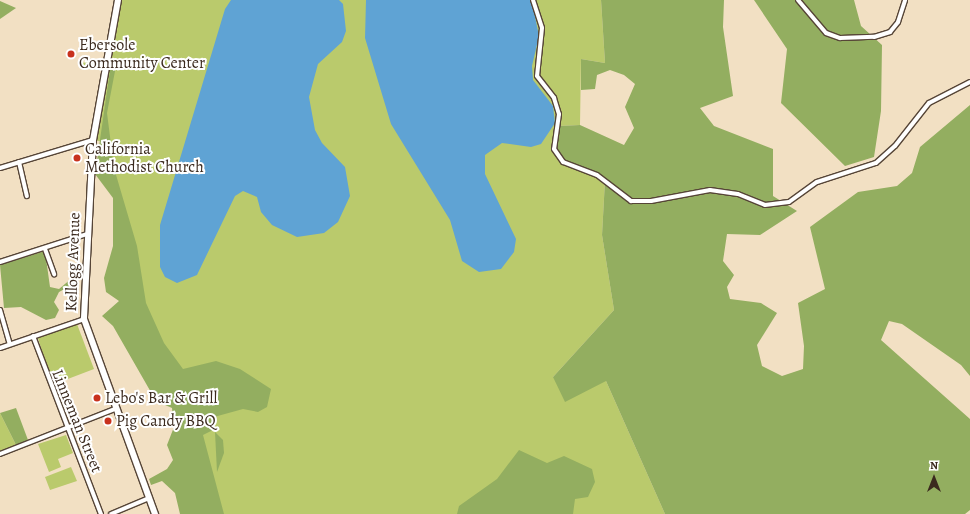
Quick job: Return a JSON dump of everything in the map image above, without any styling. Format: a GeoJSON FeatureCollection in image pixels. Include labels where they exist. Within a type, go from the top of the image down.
{"type":"FeatureCollection","features":[{"type":"Feature","properties":{"kind":"main road","name":"Kellogg Avenue"},"geometry":{"type":"LineString","coordinates":[[118,0],[93,140],[87,234],[84,319],[115,409],[155,514]]}},
{"type":"Feature","properties":{"kind":"street"},"geometry":{"type":"LineString","coordinates":[[533,0],[542,28],[537,76],[554,98],[559,114],[554,149],[563,162],[597,175],[631,201],[651,201],[710,190],[738,194],[765,205],[788,202],[817,182],[876,163],[889,152],[928,103],[970,82]]}},
{"type":"Feature","properties":{"kind":"street"},"geometry":{"type":"LineString","coordinates":[[798,0],[826,33],[840,38],[874,37],[890,32],[898,22],[904,0]]}},
{"type":"Feature","properties":{"kind":"street"},"geometry":{"type":"LineString","coordinates":[[0,168],[93,140]]}},
{"type":"Feature","properties":{"kind":"street"},"geometry":{"type":"LineString","coordinates":[[19,162],[28,196]]}},
{"type":"Feature","properties":{"kind":"street"},"geometry":{"type":"LineString","coordinates":[[0,262],[45,249],[87,234]]}},
{"type":"Feature","properties":{"kind":"street"},"geometry":{"type":"LineString","coordinates":[[45,249],[54,274]]}},
{"type":"Feature","properties":{"kind":"street"},"geometry":{"type":"LineString","coordinates":[[0,310],[10,344]]}},
{"type":"Feature","properties":{"kind":"street"},"geometry":{"type":"LineString","coordinates":[[0,348],[84,319]]}},
{"type":"Feature","properties":{"kind":"street","name":"Linneman Street"},"geometry":{"type":"LineString","coordinates":[[33,336],[102,514]]}},
{"type":"Feature","properties":{"kind":"street"},"geometry":{"type":"LineString","coordinates":[[0,454],[115,409]]}},
{"type":"Feature","properties":{"kind":"street"},"geometry":{"type":"LineString","coordinates":[[111,514],[149,498]]}},
{"type":"Feature","properties":{"kind":"green space"},"geometry":{"type":"Polygon","coordinates":[[[118,0],[601,0],[605,63],[581,59],[580,125],[558,126],[553,144],[554,149],[605,180],[602,235],[614,310],[553,377],[606,381],[665,514],[222,514],[138,300],[105,142],[93,140],[118,0]]]}},
{"type":"Feature","properties":{"kind":"green space"},"geometry":{"type":"Polygon","coordinates":[[[601,0],[724,0],[723,27],[733,96],[700,108],[714,126],[773,149],[773,196],[797,211],[760,235],[727,234],[723,261],[734,275],[727,287],[730,299],[761,303],[777,313],[757,345],[762,366],[782,376],[803,369],[804,346],[798,303],[825,289],[810,227],[858,192],[897,186],[912,173],[920,147],[970,105],[970,376],[961,365],[902,324],[889,321],[881,340],[970,419],[970,510],[965,514],[665,514],[606,381],[565,402],[553,377],[614,310],[602,235],[605,180],[568,165],[554,149],[553,138],[558,126],[580,125],[624,145],[634,128],[625,107],[635,84],[624,75],[610,70],[597,75],[595,89],[581,90],[581,59],[605,63],[601,0]]]}},
{"type":"Feature","properties":{"kind":"green space"},"geometry":{"type":"Polygon","coordinates":[[[754,0],[854,0],[861,26],[882,45],[881,111],[874,157],[845,166],[781,103],[787,49],[754,0]]]}},
{"type":"Feature","properties":{"kind":"green space"},"geometry":{"type":"Polygon","coordinates":[[[0,1],[16,8],[0,19],[0,1]]]}},
{"type":"Feature","properties":{"kind":"green space"},"geometry":{"type":"Polygon","coordinates":[[[100,59],[100,66],[84,69],[82,63],[100,59]]]}},
{"type":"Feature","properties":{"kind":"green space"},"geometry":{"type":"Polygon","coordinates":[[[111,64],[116,66],[107,113],[114,168],[137,246],[146,303],[164,343],[183,369],[216,361],[240,369],[271,389],[267,407],[258,412],[243,409],[214,417],[215,429],[203,435],[224,514],[180,514],[175,493],[162,481],[151,485],[149,479],[167,469],[173,460],[167,445],[174,427],[172,408],[156,401],[113,326],[102,316],[119,301],[106,292],[104,278],[113,246],[113,198],[95,174],[111,64]]]}},
{"type":"Feature","properties":{"kind":"green space"},"geometry":{"type":"Polygon","coordinates":[[[45,251],[50,287],[59,289],[78,273],[78,282],[59,292],[54,302],[59,310],[55,318],[46,320],[21,307],[4,308],[0,265],[45,251]]]}},
{"type":"Feature","properties":{"kind":"green space"},"geometry":{"type":"Polygon","coordinates":[[[77,324],[94,369],[52,385],[38,338],[77,324]]]}},
{"type":"Feature","properties":{"kind":"green space"},"geometry":{"type":"Polygon","coordinates":[[[16,408],[28,440],[16,445],[0,413],[16,408]]]}},
{"type":"Feature","properties":{"kind":"green space"},"geometry":{"type":"Polygon","coordinates":[[[0,413],[16,445],[0,451],[0,413]]]}},
{"type":"Feature","properties":{"kind":"green space"},"geometry":{"type":"Polygon","coordinates":[[[215,432],[223,440],[224,453],[217,472],[215,432]]]}},
{"type":"Feature","properties":{"kind":"green space"},"geometry":{"type":"Polygon","coordinates":[[[66,435],[73,453],[58,459],[61,467],[49,472],[38,444],[66,435]]]}},
{"type":"Feature","properties":{"kind":"green space"},"geometry":{"type":"Polygon","coordinates":[[[519,450],[547,463],[564,456],[592,469],[595,482],[588,497],[575,499],[573,514],[457,514],[459,506],[497,479],[519,450]]]}},
{"type":"Feature","properties":{"kind":"green space"},"geometry":{"type":"Polygon","coordinates":[[[71,467],[77,481],[50,490],[45,477],[71,467]]]}},
{"type":"Feature","properties":{"kind":"water"},"geometry":{"type":"Polygon","coordinates":[[[231,0],[339,0],[343,4],[346,31],[342,42],[318,64],[309,97],[315,130],[322,143],[345,167],[350,196],[338,222],[324,233],[297,237],[272,225],[261,212],[257,197],[243,191],[235,196],[197,275],[177,283],[165,277],[160,267],[160,225],[225,9],[231,0]]]}},
{"type":"Feature","properties":{"kind":"water"},"geometry":{"type":"Polygon","coordinates":[[[366,0],[530,0],[533,7],[539,36],[532,66],[533,80],[553,106],[555,123],[541,144],[531,147],[502,143],[485,155],[485,174],[516,239],[514,252],[501,269],[479,272],[462,261],[450,220],[391,124],[365,38],[366,0]]]}},
{"type":"Feature","properties":{"kind":"place","name":"Ebersole Community Center"},"geometry":{"type":"Point","coordinates":[71,54]}},
{"type":"Feature","properties":{"kind":"place","name":"California Methodist Church"},"geometry":{"type":"Point","coordinates":[77,158]}},
{"type":"Feature","properties":{"kind":"place","name":"Lebo's Bar & Grill"},"geometry":{"type":"Point","coordinates":[97,398]}},
{"type":"Feature","properties":{"kind":"place","name":"Pig Candy BBQ"},"geometry":{"type":"Point","coordinates":[108,421]}}]}
